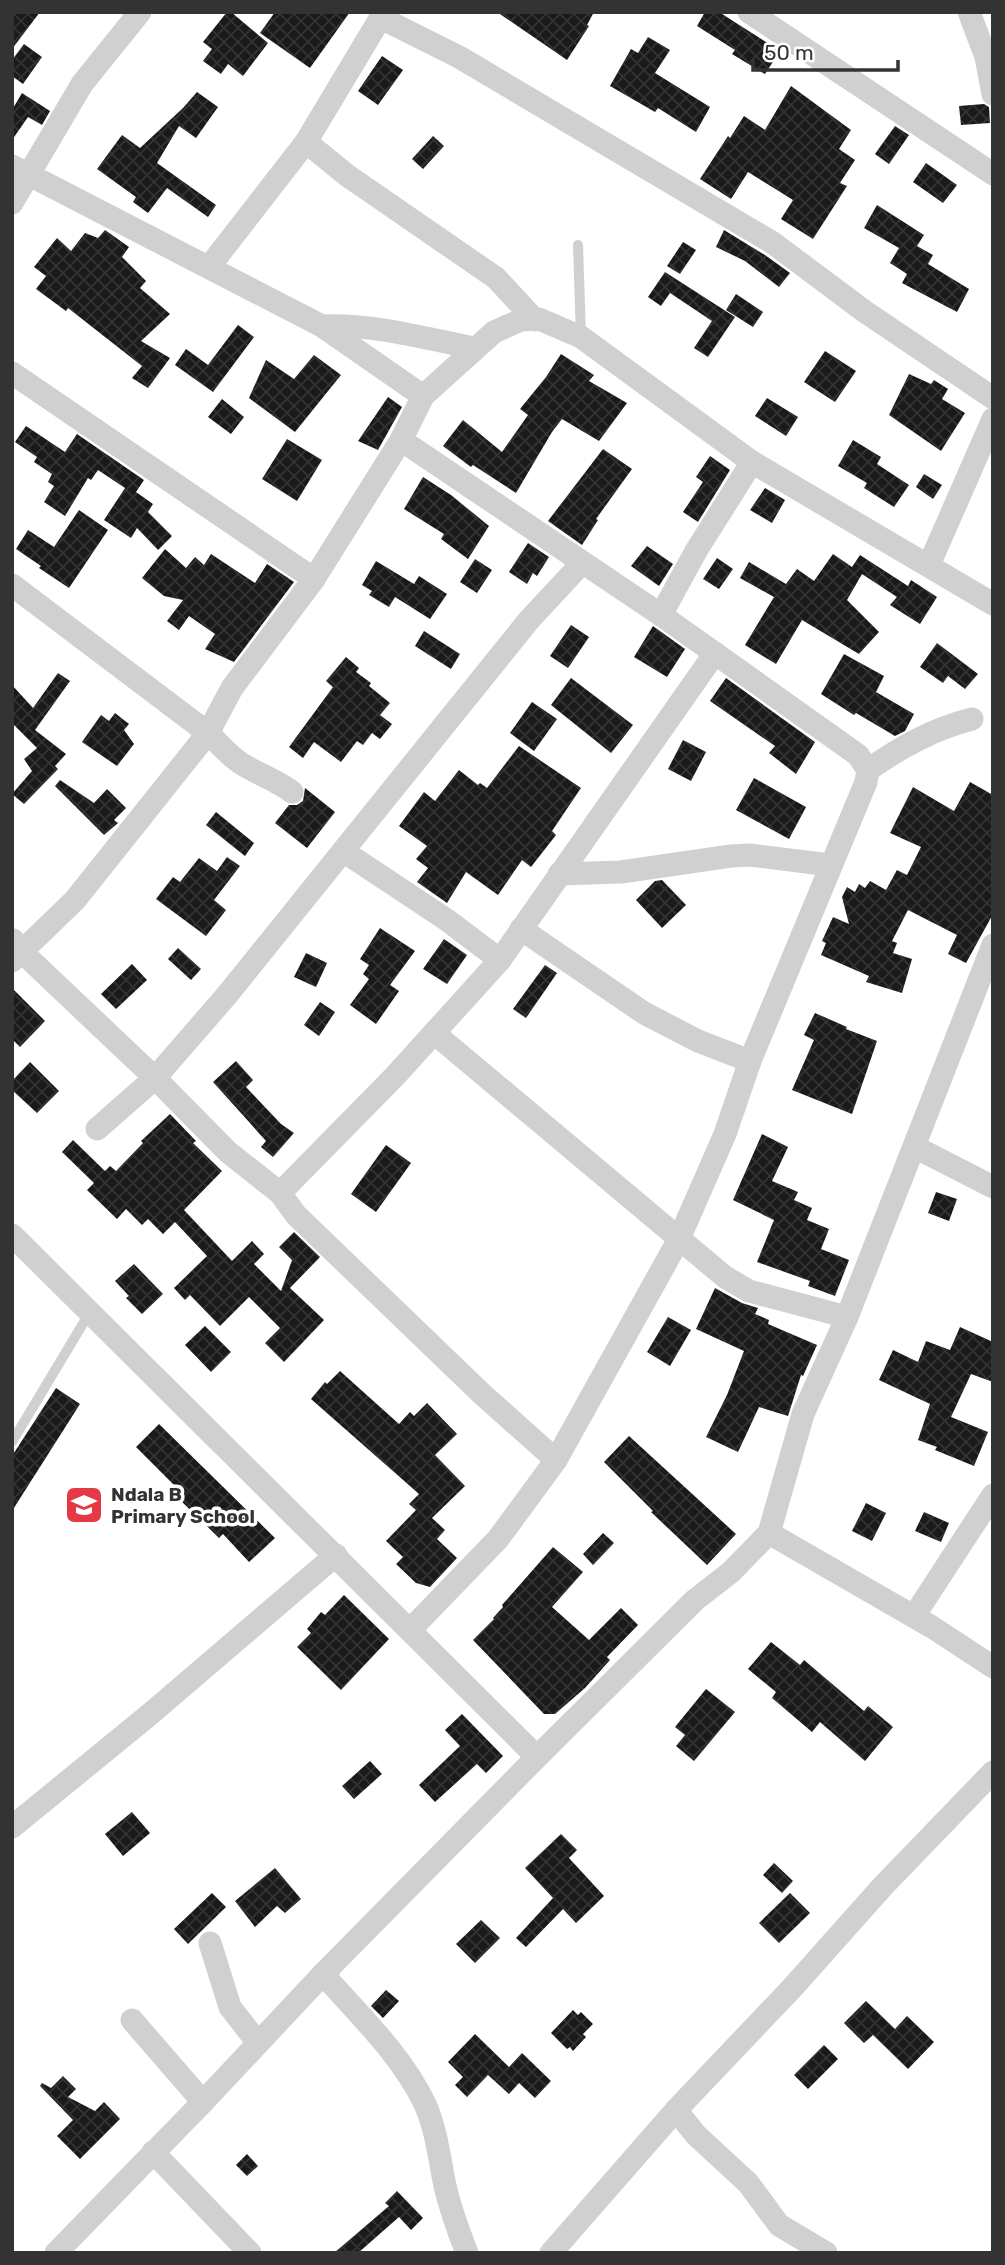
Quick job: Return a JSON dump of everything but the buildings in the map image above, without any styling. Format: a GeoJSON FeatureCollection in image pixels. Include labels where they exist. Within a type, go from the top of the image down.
{"type":"FeatureCollection","features":[{"type":"Feature","properties":{"kind":"street"},"geometry":{"type":"LineString","coordinates":[[12,203],[20,170],[82,84],[141,12]]}},
{"type":"Feature","properties":{"kind":"street"},"geometry":{"type":"LineString","coordinates":[[749,12],[993,174]]}},
{"type":"Feature","properties":{"kind":"street"},"geometry":{"type":"LineString","coordinates":[[969,12],[986,57],[993,94]]}},
{"type":"Feature","properties":{"kind":"street"},"geometry":{"type":"LineString","coordinates":[[209,267],[306,142],[382,15],[459,57],[774,243],[864,311],[993,398]]}},
{"type":"Feature","properties":{"kind":"street"},"geometry":{"type":"LineString","coordinates":[[306,142],[348,176],[496,278],[535,320]]}},
{"type":"Feature","properties":{"kind":"street"},"geometry":{"type":"LineString","coordinates":[[20,170],[322,326],[423,396]]}},
{"type":"Feature","properties":{"kind":"street"},"geometry":{"type":"LineString","coordinates":[[556,1460],[482,1394],[296,1215],[280,1193],[228,1152],[155,1077],[15,951],[75,900],[208,733],[232,688],[314,579],[401,440],[423,396],[494,332],[522,320],[535,320],[581,337],[752,462],[993,604]]}},
{"type":"Feature","properties":{"kind":"street"},"geometry":{"type":"LineString","coordinates":[[322,326],[352,325],[390,330],[474,348]]}},
{"type":"Feature","properties":{"kind":"street"},"geometry":{"type":"LineString","coordinates":[[12,373],[314,579]]}},
{"type":"Feature","properties":{"kind":"street"},"geometry":{"type":"LineString","coordinates":[[929,565],[993,419]]}},
{"type":"Feature","properties":{"kind":"street"},"geometry":{"type":"LineString","coordinates":[[401,440],[715,653],[858,755],[868,771],[866,782],[750,1061],[725,1133],[679,1239],[556,1460],[498,1539],[410,1630]]}},
{"type":"Feature","properties":{"kind":"street"},"geometry":{"type":"LineString","coordinates":[[661,615],[696,551],[752,462]]}},
{"type":"Feature","properties":{"kind":"street"},"geometry":{"type":"LineString","coordinates":[[97,1129],[155,1077],[227,995],[529,621],[582,563]]}},
{"type":"Feature","properties":{"kind":"street"},"geometry":{"type":"LineString","coordinates":[[12,585],[208,733],[242,764],[278,781],[292,792]]}},
{"type":"Feature","properties":{"kind":"street"},"geometry":{"type":"LineString","coordinates":[[280,1193],[336,1138],[500,960],[715,653]]}},
{"type":"Feature","properties":{"kind":"street"},"geometry":{"type":"LineString","coordinates":[[868,771],[919,738],[972,719]]}},
{"type":"Feature","properties":{"kind":"street"},"geometry":{"type":"LineString","coordinates":[[343,851],[447,920],[500,960]]}},
{"type":"Feature","properties":{"kind":"street"},"geometry":{"type":"LineString","coordinates":[[559,874],[621,872],[750,855],[830,865]]}},
{"type":"Feature","properties":{"kind":"street"},"geometry":{"type":"LineString","coordinates":[[521,929],[644,1013],[698,1041],[750,1061]]}},
{"type":"Feature","properties":{"kind":"street"},"geometry":{"type":"LineString","coordinates":[[56,2253],[323,1974],[537,1757],[695,1600],[731,1572],[769,1533],[803,1414],[847,1317],[993,945]]}},
{"type":"Feature","properties":{"kind":"street"},"geometry":{"type":"LineString","coordinates":[[433,1032],[716,1271],[742,1287],[847,1317]]}},
{"type":"Feature","properties":{"kind":"street"},"geometry":{"type":"LineString","coordinates":[[915,1147],[993,1187]]}},
{"type":"Feature","properties":{"kind":"street"},"geometry":{"type":"LineString","coordinates":[[12,1235],[537,1757]]}},
{"type":"Feature","properties":{"kind":"street"},"geometry":{"type":"LineString","coordinates":[[914,1616],[986,1520],[993,1495]]}},
{"type":"Feature","properties":{"kind":"street"},"geometry":{"type":"LineString","coordinates":[[769,1533],[914,1616],[993,1667]]}},
{"type":"Feature","properties":{"kind":"street"},"geometry":{"type":"LineString","coordinates":[[12,1827],[149,1715],[335,1555]]}},
{"type":"Feature","properties":{"kind":"street"},"geometry":{"type":"LineString","coordinates":[[551,2253],[676,2110],[793,1987],[883,1886],[993,1772]]}},
{"type":"Feature","properties":{"kind":"street"},"geometry":{"type":"LineString","coordinates":[[210,1944],[230,2007],[258,2043]]}},
{"type":"Feature","properties":{"kind":"street"},"geometry":{"type":"LineString","coordinates":[[323,1974],[396,2057],[425,2104],[438,2143],[454,2216],[467,2253]]}},
{"type":"Feature","properties":{"kind":"street"},"geometry":{"type":"LineString","coordinates":[[132,2020],[203,2102]]}},
{"type":"Feature","properties":{"kind":"street"},"geometry":{"type":"LineString","coordinates":[[676,2110],[696,2135],[748,2183],[779,2225],[826,2253]]}},
{"type":"Feature","properties":{"kind":"street"},"geometry":{"type":"LineString","coordinates":[[153,2152],[250,2253]]}},
{"type":"Feature","properties":{"kind":"lane"},"geometry":{"type":"LineString","coordinates":[[578,245],[581,337]]}},
{"type":"Feature","properties":{"kind":"lane"},"geometry":{"type":"LineString","coordinates":[[12,1442],[90,1312]]}},
{"type":"Feature","properties":{"kind":"place","name":"Ndala B Primary School"},"geometry":{"type":"Point","coordinates":[84,1505]}}]}
